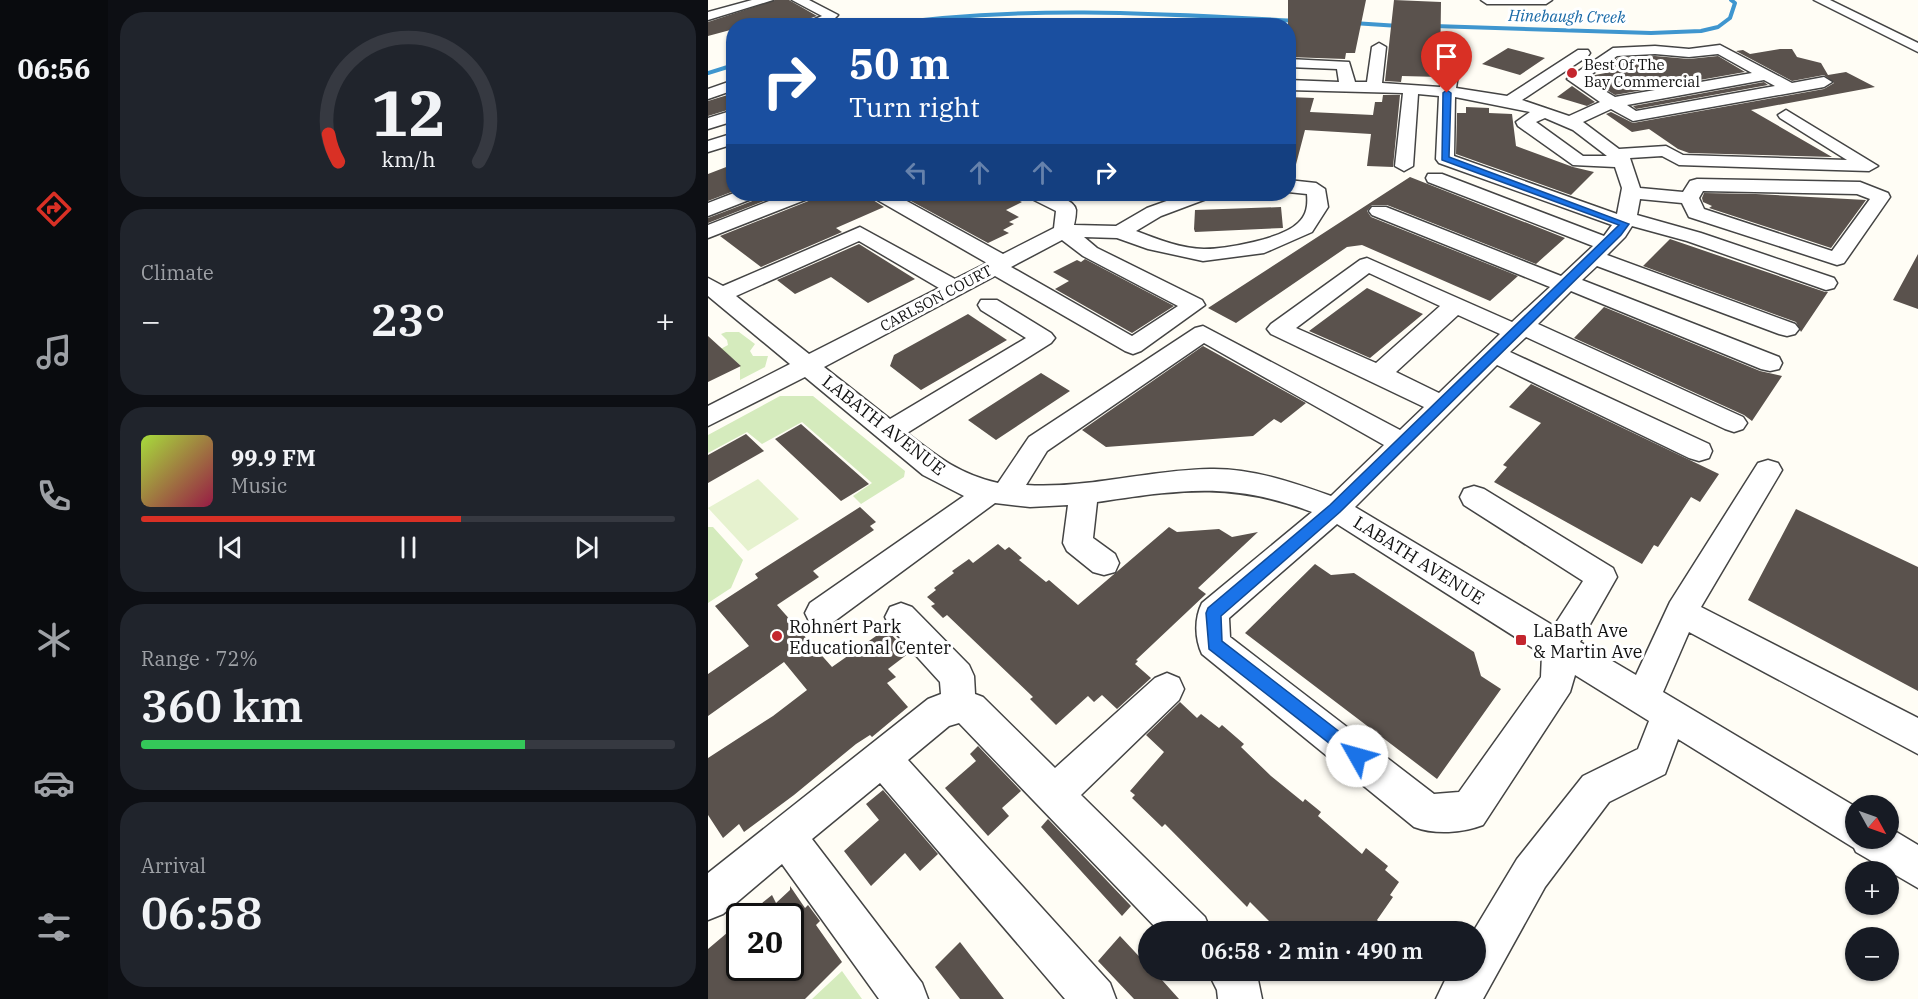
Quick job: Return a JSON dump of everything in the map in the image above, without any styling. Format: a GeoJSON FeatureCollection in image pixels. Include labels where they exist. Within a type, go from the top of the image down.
{"type":"FeatureCollection","features":[{"type":"Feature","properties":{"kind":"street"},"geometry":{"type":"LineString","coordinates":[[798,0],[831,15],[828,18]]}},
{"type":"Feature","properties":{"kind":"street"},"geometry":{"type":"LineString","coordinates":[[1487,0],[1546,0]]}},
{"type":"Feature","properties":{"kind":"street"},"geometry":{"type":"LineString","coordinates":[[1820,0],[1918,48]]}},
{"type":"Feature","properties":{"kind":"street"},"geometry":{"type":"LineString","coordinates":[[708,16],[766,5]]}},
{"type":"Feature","properties":{"kind":"street"},"geometry":{"type":"LineString","coordinates":[[1328,102],[1358,103],[1379,47]]}},
{"type":"Feature","properties":{"kind":"street"},"geometry":{"type":"LineString","coordinates":[[1574,79],[1689,53],[1720,49],[1790,88]]}},
{"type":"Feature","properties":{"kind":"street"},"geometry":{"type":"LineString","coordinates":[[1455,50],[1447,93],[1445,159],[1625,221],[1694,237],[1826,283]]}},
{"type":"Feature","properties":{"kind":"street"},"geometry":{"type":"LineString","coordinates":[[1574,79],[1613,52],[1655,50],[1689,53]]}},
{"type":"Feature","properties":{"kind":"street"},"geometry":{"type":"LineString","coordinates":[[1509,102],[1582,53]]}},
{"type":"Feature","properties":{"kind":"street"},"geometry":{"type":"LineString","coordinates":[[1296,63],[1344,65],[1362,88]]}},
{"type":"Feature","properties":{"kind":"street"},"geometry":{"type":"LineString","coordinates":[[1722,66],[1744,63]]}},
{"type":"Feature","properties":{"kind":"street"},"geometry":{"type":"LineString","coordinates":[[1568,123],[1611,103],[1766,75]]}},
{"type":"Feature","properties":{"kind":"street"},"geometry":{"type":"LineString","coordinates":[[1574,79],[1634,116],[1824,82]]}},
{"type":"Feature","properties":{"kind":"street"},"geometry":{"type":"LineString","coordinates":[[1296,85],[1447,93],[1542,106],[1604,143],[1620,158],[1631,179],[1632,193],[1625,221],[1600,250],[1335,508],[1213,613],[1214,644],[1428,813],[1469,811],[1558,681],[1559,647],[1602,577],[1474,497]]}},
{"type":"Feature","properties":{"kind":"street"},"geometry":{"type":"LineString","coordinates":[[1590,89],[1612,85]]}},
{"type":"Feature","properties":{"kind":"street"},"geometry":{"type":"LineString","coordinates":[[708,93],[726,87]]}},
{"type":"Feature","properties":{"kind":"street"},"geometry":{"type":"LineString","coordinates":[[1404,166],[1411,90]]}},
{"type":"Feature","properties":{"kind":"street"},"geometry":{"type":"LineString","coordinates":[[1542,106],[1524,122],[1579,161],[1665,151],[1679,160],[1869,166],[1786,115]]}},
{"type":"Feature","properties":{"kind":"street"},"geometry":{"type":"LineString","coordinates":[[708,124],[726,118]]}},
{"type":"Feature","properties":{"kind":"street"},"geometry":{"type":"LineString","coordinates":[[709,146],[726,142]]}},
{"type":"Feature","properties":{"kind":"street"},"geometry":{"type":"LineString","coordinates":[[1435,178],[1787,329]]}},
{"type":"Feature","properties":{"kind":"street"},"geometry":{"type":"LineString","coordinates":[[1696,185],[1860,188],[1881,197],[1837,259],[1696,213],[1689,198],[1696,185]]}},
{"type":"Feature","properties":{"kind":"street"},"geometry":{"type":"LineString","coordinates":[[1064,231],[1120,232],[1155,245],[1203,255],[1264,247],[1305,228],[1318,207],[1316,189],[1296,187]]}},
{"type":"Feature","properties":{"kind":"street"},"geometry":{"type":"LineString","coordinates":[[1632,193],[1689,198]]}},
{"type":"Feature","properties":{"kind":"street"},"geometry":{"type":"LineString","coordinates":[[708,210],[730,201]]}},
{"type":"Feature","properties":{"kind":"street"},"geometry":{"type":"LineString","coordinates":[[708,232],[786,201]]}},
{"type":"Feature","properties":{"kind":"street"},"geometry":{"type":"LineString","coordinates":[[892,201],[1133,346],[1194,305],[1090,252],[1064,231]]}},
{"type":"Feature","properties":{"kind":"street"},"geometry":{"type":"LineString","coordinates":[[1051,201],[1066,209],[1064,231]]}},
{"type":"Feature","properties":{"kind":"street"},"geometry":{"type":"LineString","coordinates":[[1120,232],[1154,212],[1183,201]]}},
{"type":"Feature","properties":{"kind":"street"},"geometry":{"type":"LineString","coordinates":[[1379,211],[1770,363]]}},
{"type":"Feature","properties":{"kind":"street","name":"CARLSON COURT"},"geometry":{"type":"LineString","coordinates":[[708,417],[1064,231]]}},
{"type":"Feature","properties":{"kind":"street"},"geometry":{"type":"LineString","coordinates":[[714,290],[860,233],[955,288]]}},
{"type":"Feature","properties":{"kind":"street"},"geometry":{"type":"LineString","coordinates":[[1442,405],[1279,329],[1367,264],[1455,305],[1519,329],[1734,423]]}},
{"type":"Feature","properties":{"kind":"street","name":"LABATH AVENUE"},"geometry":{"type":"LineString","coordinates":[[714,290],[933,468],[968,486],[998,494],[1049,498],[1211,479],[1252,484],[1292,493],[1335,508],[1845,822]]}},
{"type":"Feature","properties":{"kind":"street"},"geometry":{"type":"LineString","coordinates":[[888,432],[1043,338],[989,305]]}},
{"type":"Feature","properties":{"kind":"street"},"geometry":{"type":"LineString","coordinates":[[1379,374],[1455,305]]}},
{"type":"Feature","properties":{"kind":"street"},"geometry":{"type":"LineString","coordinates":[[821,613],[998,494],[1038,444],[1203,333],[1402,443]]}},
{"type":"Feature","properties":{"kind":"street"},"geometry":{"type":"LineString","coordinates":[[1493,354],[1699,451]]}},
{"type":"Feature","properties":{"kind":"street"},"geometry":{"type":"LineString","coordinates":[[1486,950],[1531,873],[1596,789],[1652,761],[1656,706],[1681,612],[1768,470]]}},
{"type":"Feature","properties":{"kind":"street"},"geometry":{"type":"LineString","coordinates":[[1084,493],[1078,543],[1104,563]]}},
{"type":"Feature","properties":{"kind":"street"},"geometry":{"type":"LineString","coordinates":[[1681,612],[1918,737]]}},
{"type":"Feature","properties":{"kind":"street"},"geometry":{"type":"LineString","coordinates":[[901,617],[957,676],[959,707]]}},
{"type":"Feature","properties":{"kind":"street"},"geometry":{"type":"LineString","coordinates":[[1055,794],[1167,689]]}},
{"type":"Feature","properties":{"kind":"street"},"geometry":{"type":"LineString","coordinates":[[708,899],[940,711],[959,707],[971,709],[1179,921]]}},
{"type":"Feature","properties":{"kind":"street"},"geometry":{"type":"LineString","coordinates":[[882,758],[1094,999]]}},
{"type":"Feature","properties":{"kind":"street"},"geometry":{"type":"LineString","coordinates":[[786,836],[906,999]]}},
{"type":"Feature","properties":{"kind":"street"},"geometry":{"type":"LineString","coordinates":[[1888,849],[1918,868]]}},
{"type":"Feature","properties":{"kind":"street"},"geometry":{"type":"LineString","coordinates":[[1238,981],[1240,999]]}},
{"type":"Feature","properties":{"kind":"street"},"geometry":{"type":"LineString","coordinates":[[1458,999],[1468,981]]}},
{"type":"Feature","properties":{"kind":"green space"},"geometry":{"type":"Polygon","coordinates":[[[739,332],[755,344],[750,351],[753,356],[768,356],[765,367],[740,380],[740,365],[731,357],[726,360],[717,351],[728,345],[727,340],[721,334],[739,332]]]}},
{"type":"Feature","properties":{"kind":"green space"},"geometry":{"type":"Polygon","coordinates":[[[780,396],[813,396],[905,471],[904,477],[861,504],[853,496],[872,483],[802,422],[762,444],[747,432],[708,453],[708,435],[780,396]]]}},
{"type":"Feature","properties":{"kind":"green space"},"geometry":{"type":"Polygon","coordinates":[[[758,479],[799,519],[748,551],[708,508],[758,479]]]}},
{"type":"Feature","properties":{"kind":"green space"},"geometry":{"type":"Polygon","coordinates":[[[708,527],[713,527],[743,560],[731,588],[708,603],[708,527]]]}},
{"type":"Feature","properties":{"kind":"green space"},"geometry":{"type":"Polygon","coordinates":[[[842,971],[862,999],[812,999],[842,971]]]}},
{"type":"Feature","properties":{"kind":"building"},"geometry":{"type":"Polygon","coordinates":[[[775,0],[789,0],[817,16],[811,18],[726,18],[726,31],[708,36],[708,22],[775,0]]]}},
{"type":"Feature","properties":{"kind":"building"},"geometry":{"type":"Polygon","coordinates":[[[1288,0],[1366,0],[1355,53],[1346,53],[1345,59],[1296,57],[1296,18],[1288,18],[1288,0]]]}},
{"type":"Feature","properties":{"kind":"building"},"geometry":{"type":"Polygon","coordinates":[[[1394,0],[1441,2],[1440,77],[1402,76],[1401,82],[1385,81],[1394,0]]]}},
{"type":"Feature","properties":{"kind":"building"},"geometry":{"type":"Polygon","coordinates":[[[1508,48],[1545,58],[1520,75],[1482,64],[1508,48]]]}},
{"type":"Feature","properties":{"kind":"building"},"geometry":{"type":"Polygon","coordinates":[[[1792,49],[1797,57],[1821,63],[1828,75],[1846,72],[1875,87],[1751,110],[1832,157],[1689,153],[1678,149],[1649,129],[1632,132],[1606,114],[1611,112],[1633,123],[1824,89],[1834,83],[1824,75],[1792,81],[1736,51],[1743,50],[1750,54],[1792,49]]]}},
{"type":"Feature","properties":{"kind":"building"},"geometry":{"type":"Polygon","coordinates":[[[1655,56],[1689,59],[1718,56],[1745,72],[1615,95],[1589,79],[1595,75],[1621,70],[1610,64],[1618,58],[1655,56]]]}},
{"type":"Feature","properties":{"kind":"building"},"geometry":{"type":"Polygon","coordinates":[[[1764,82],[1768,85],[1636,109],[1633,106],[1764,82]]]}},
{"type":"Feature","properties":{"kind":"building"},"geometry":{"type":"Polygon","coordinates":[[[1572,86],[1595,102],[1587,106],[1557,97],[1572,86]]]}},
{"type":"Feature","properties":{"kind":"building"},"geometry":{"type":"Polygon","coordinates":[[[726,95],[726,110],[708,116],[708,101],[726,95]]]}},
{"type":"Feature","properties":{"kind":"building"},"geometry":{"type":"Polygon","coordinates":[[[1383,95],[1400,95],[1393,167],[1367,166],[1371,134],[1305,130],[1296,164],[1296,97],[1314,98],[1310,112],[1373,115],[1375,102],[1382,102],[1383,95]]]}},
{"type":"Feature","properties":{"kind":"building"},"geometry":{"type":"Polygon","coordinates":[[[1466,107],[1489,108],[1489,113],[1512,114],[1516,146],[1573,167],[1594,172],[1571,195],[1456,154],[1457,113],[1466,113],[1466,107]]]}},
{"type":"Feature","properties":{"kind":"building"},"geometry":{"type":"Polygon","coordinates":[[[726,167],[726,194],[708,201],[708,174],[726,167]]]}},
{"type":"Feature","properties":{"kind":"building"},"geometry":{"type":"Polygon","coordinates":[[[1410,177],[1565,238],[1536,264],[1387,205],[1372,205],[1367,211],[1371,217],[1518,276],[1490,301],[1362,245],[1347,247],[1236,323],[1208,308],[1410,177]]]}},
{"type":"Feature","properties":{"kind":"building"},"geometry":{"type":"Polygon","coordinates":[[[1704,193],[1866,200],[1831,248],[1709,208],[1712,206],[1703,202],[1704,193]]]}},
{"type":"Feature","properties":{"kind":"building"},"geometry":{"type":"Polygon","coordinates":[[[752,201],[764,201],[708,223],[708,218],[752,201]]]}},
{"type":"Feature","properties":{"kind":"building"},"geometry":{"type":"Polygon","coordinates":[[[808,201],[875,201],[884,207],[836,228],[842,232],[761,267],[720,236],[808,201]]]}},
{"type":"Feature","properties":{"kind":"building"},"geometry":{"type":"Polygon","coordinates":[[[911,201],[1022,202],[1006,210],[1019,217],[1009,222],[1014,224],[1003,230],[1009,233],[988,243],[911,201]]]}},
{"type":"Feature","properties":{"kind":"building"},"geometry":{"type":"Polygon","coordinates":[[[1281,207],[1283,228],[1195,232],[1194,229],[1195,210],[1281,207]]]}},
{"type":"Feature","properties":{"kind":"building"},"geometry":{"type":"Polygon","coordinates":[[[1670,239],[1828,292],[1801,332],[1796,322],[1643,266],[1670,239]]]}},
{"type":"Feature","properties":{"kind":"building"},"geometry":{"type":"Polygon","coordinates":[[[859,244],[915,279],[868,303],[831,277],[795,294],[777,280],[859,244]]]}},
{"type":"Feature","properties":{"kind":"building"},"geometry":{"type":"Polygon","coordinates":[[[1918,254],[1918,309],[1893,300],[1918,254]]]}},
{"type":"Feature","properties":{"kind":"building"},"geometry":{"type":"Polygon","coordinates":[[[1085,259],[1174,306],[1132,333],[1055,289],[1069,281],[1053,272],[1077,260],[1081,262],[1085,259]]]}},
{"type":"Feature","properties":{"kind":"building"},"geometry":{"type":"Polygon","coordinates":[[[1367,288],[1423,314],[1370,358],[1309,331],[1367,288]]]}},
{"type":"Feature","properties":{"kind":"building"},"geometry":{"type":"Polygon","coordinates":[[[1604,307],[1760,371],[1782,376],[1752,421],[1744,415],[1574,338],[1604,307]]]}},
{"type":"Feature","properties":{"kind":"building"},"geometry":{"type":"Polygon","coordinates":[[[968,314],[1007,340],[921,390],[890,366],[894,355],[968,314]]]}},
{"type":"Feature","properties":{"kind":"building"},"geometry":{"type":"Polygon","coordinates":[[[708,336],[741,366],[708,382],[708,336]]]}},
{"type":"Feature","properties":{"kind":"building"},"geometry":{"type":"Polygon","coordinates":[[[1203,346],[1306,403],[1281,423],[1274,419],[1253,436],[1106,447],[1082,430],[1203,346]]]}},
{"type":"Feature","properties":{"kind":"building"},"geometry":{"type":"Polygon","coordinates":[[[1041,373],[1070,391],[996,440],[968,420],[1041,373]]]}},
{"type":"Feature","properties":{"kind":"building"},"geometry":{"type":"Polygon","coordinates":[[[1531,384],[1719,474],[1700,502],[1691,497],[1658,547],[1654,545],[1642,564],[1494,482],[1507,467],[1503,465],[1541,423],[1509,407],[1531,384]]]}},
{"type":"Feature","properties":{"kind":"building"},"geometry":{"type":"Polygon","coordinates":[[[801,424],[869,484],[841,501],[775,439],[801,424]]]}},
{"type":"Feature","properties":{"kind":"building"},"geometry":{"type":"Polygon","coordinates":[[[746,434],[764,451],[708,483],[708,455],[746,434]]]}},
{"type":"Feature","properties":{"kind":"building"},"geometry":{"type":"Polygon","coordinates":[[[860,507],[876,522],[870,526],[874,530],[813,571],[819,577],[777,605],[832,667],[886,629],[909,653],[888,669],[896,677],[887,683],[908,707],[872,737],[870,735],[856,744],[744,832],[739,824],[723,838],[708,815],[708,758],[773,716],[807,690],[784,662],[708,716],[708,674],[749,646],[715,606],[758,578],[755,574],[860,507]]]}},
{"type":"Feature","properties":{"kind":"building"},"geometry":{"type":"Polygon","coordinates":[[[1796,509],[1918,567],[1918,691],[1748,600],[1796,509]]]}},
{"type":"Feature","properties":{"kind":"building"},"geometry":{"type":"Polygon","coordinates":[[[1169,527],[1177,532],[1219,529],[1232,537],[1258,532],[1198,588],[1206,594],[1136,660],[1138,661],[1135,664],[1151,678],[1117,709],[1102,695],[1094,702],[1088,696],[1056,725],[1030,699],[1033,697],[947,615],[943,618],[931,606],[935,604],[927,597],[936,590],[934,588],[954,573],[952,571],[969,559],[973,563],[998,544],[1005,550],[1009,547],[1022,558],[1019,560],[1046,582],[1049,580],[1078,605],[1169,527]]]}},
{"type":"Feature","properties":{"kind":"building"},"geometry":{"type":"Polygon","coordinates":[[[1315,564],[1331,575],[1354,573],[1474,652],[1481,676],[1501,689],[1437,779],[1245,633],[1315,564]]]}},
{"type":"Feature","properties":{"kind":"building"},"geometry":{"type":"Polygon","coordinates":[[[1180,702],[1197,718],[1201,714],[1219,728],[1222,725],[1244,744],[1241,747],[1271,776],[1303,802],[1305,799],[1321,812],[1318,816],[1362,854],[1366,848],[1388,866],[1385,870],[1399,882],[1390,895],[1393,897],[1378,921],[1269,921],[1250,902],[1247,907],[1165,824],[1162,827],[1132,798],[1135,795],[1130,791],[1164,752],[1146,735],[1180,702]]]}},
{"type":"Feature","properties":{"kind":"building"},"geometry":{"type":"Polygon","coordinates":[[[978,746],[1021,791],[1002,808],[1009,816],[988,836],[945,788],[976,761],[970,754],[978,746]]]}},
{"type":"Feature","properties":{"kind":"building"},"geometry":{"type":"Polygon","coordinates":[[[883,790],[938,854],[920,871],[905,853],[871,886],[844,851],[879,820],[866,804],[883,790]]]}},
{"type":"Feature","properties":{"kind":"building"},"geometry":{"type":"Polygon","coordinates":[[[1048,819],[1131,906],[1122,916],[1041,827],[1048,819]]]}},
{"type":"Feature","properties":{"kind":"building"},"geometry":{"type":"Polygon","coordinates":[[[790,886],[802,903],[776,903],[790,890],[790,886]]]}},
{"type":"Feature","properties":{"kind":"building"},"geometry":{"type":"Polygon","coordinates":[[[772,895],[776,903],[762,903],[772,895]]]}},
{"type":"Feature","properties":{"kind":"building"},"geometry":{"type":"Polygon","coordinates":[[[808,905],[820,921],[816,925],[842,962],[805,999],[708,999],[708,949],[726,934],[726,981],[804,981],[804,907],[808,905]]]}},
{"type":"Feature","properties":{"kind":"building"},"geometry":{"type":"Polygon","coordinates":[[[1120,936],[1138,955],[1138,981],[1163,981],[1179,999],[1134,999],[1098,961],[1120,936]]]}},
{"type":"Feature","properties":{"kind":"building"},"geometry":{"type":"Polygon","coordinates":[[[960,942],[1004,999],[960,999],[935,967],[960,942]]]}},
{"type":"Feature","properties":{"kind":"waterway","name":"Hinebaugh Creek"},"geometry":{"type":"LineString","coordinates":[[1434,26],[1651,33],[1701,31],[1718,27],[1730,18],[1735,3],[1731,0]]}},
{"type":"Feature","properties":{"kind":"waterway","name":"Hinebaugh Creek"},"geometry":{"type":"LineString","coordinates":[[941,18],[1033,13],[1244,18]]}},
{"type":"Feature","properties":{"kind":"waterway","name":"Hinebaugh Creek"},"geometry":{"type":"LineString","coordinates":[[1353,23],[1399,26]]}},
{"type":"Feature","properties":{"kind":"waterway","name":"Hinebaugh Creek"},"geometry":{"type":"LineString","coordinates":[[708,73],[726,67]]}},
{"type":"Feature","properties":{"kind":"place","name":"Best Of The Bay Commercial"},"geometry":{"type":"Point","coordinates":[1572,73]}},
{"type":"Feature","properties":{"kind":"place","name":"Rohnert Park Educational Center"},"geometry":{"type":"Point","coordinates":[777,636]}},
{"type":"Feature","properties":{"kind":"place","name":"LaBath Ave & Martin Ave"},"geometry":{"type":"Point","coordinates":[1521,640]}},
{"type":"Feature","properties":{"kind":"route"},"geometry":{"type":"LineString","coordinates":[[1357,756],[1214,644],[1213,613],[1335,508],[1618,233],[1624,224],[1445,159],[1447,93]]}}]}
